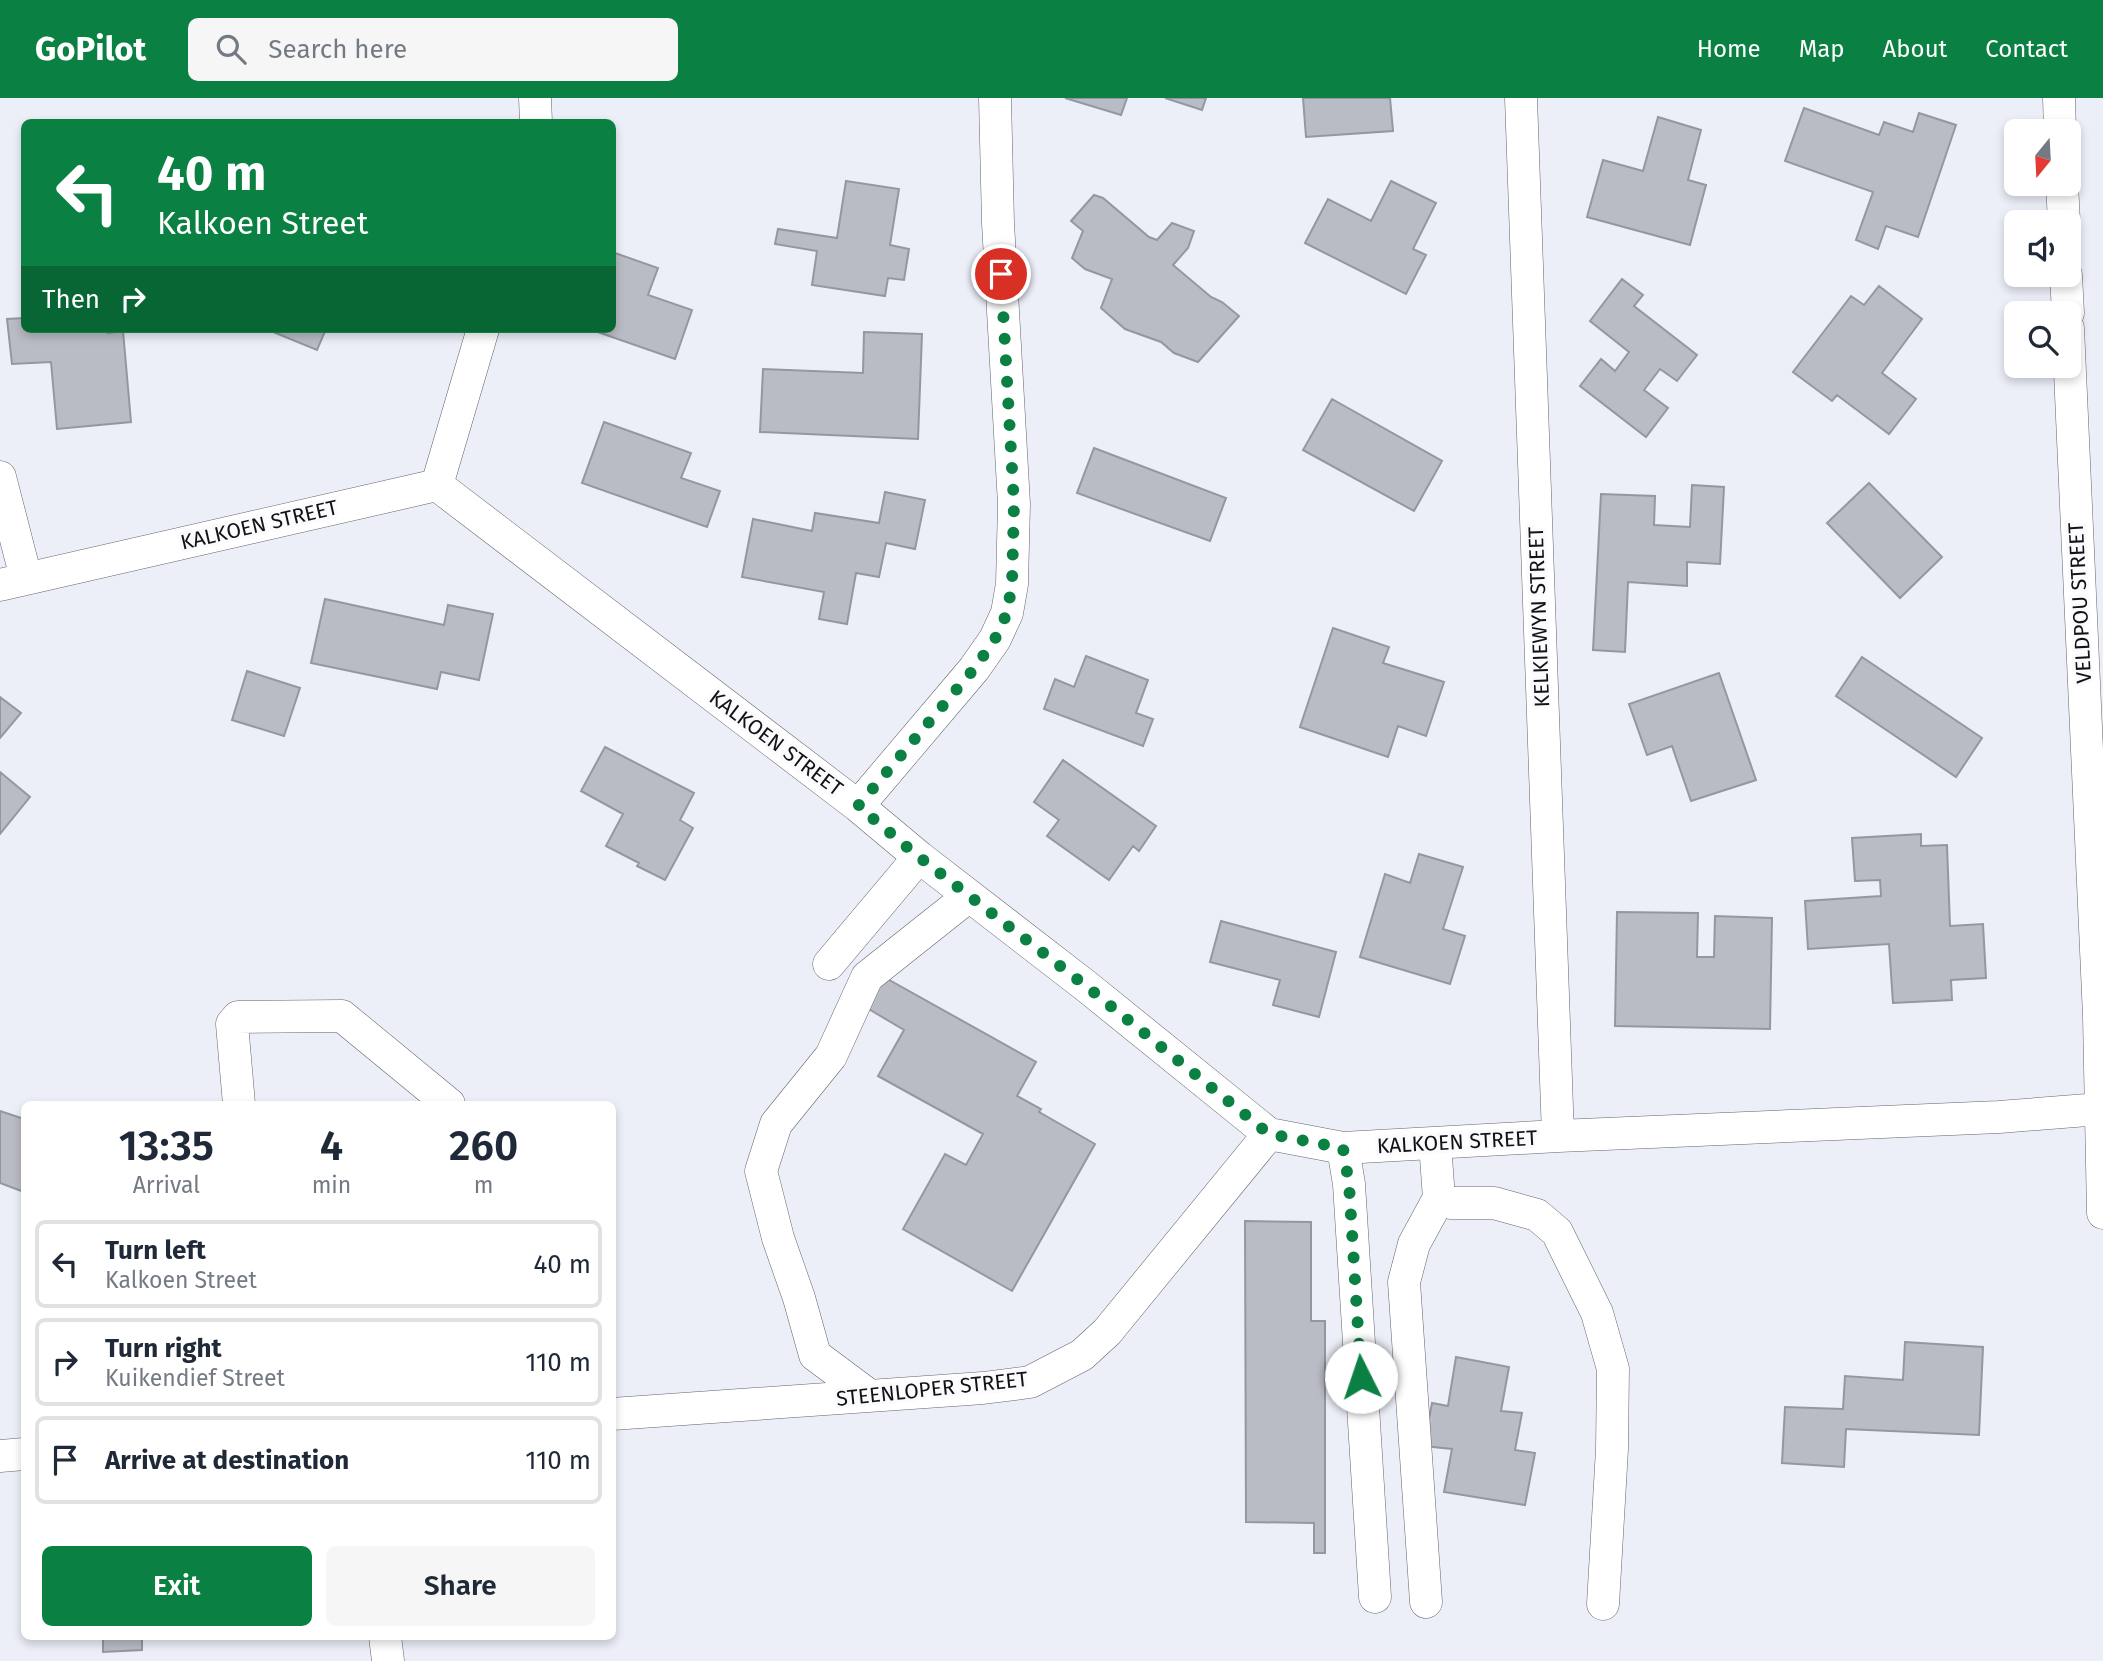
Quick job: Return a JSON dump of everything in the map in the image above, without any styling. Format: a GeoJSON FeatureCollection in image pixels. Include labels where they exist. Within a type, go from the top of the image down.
{"type":"FeatureCollection","features":[{"type":"Feature","properties":{"kind":"street"},"geometry":{"type":"LineString","coordinates":[[535,98],[536,119]]}},
{"type":"Feature","properties":{"kind":"street"},"geometry":{"type":"LineString","coordinates":[[858,806],[974,669],[995,639],[1007,613],[1012,584],[1014,504],[998,223],[995,98]]}},
{"type":"Feature","properties":{"kind":"street","name":"KELKIEWYN STREET"},"geometry":{"type":"LineString","coordinates":[[1521,98],[1558,1136]]}},
{"type":"Feature","properties":{"kind":"street"},"geometry":{"type":"LineString","coordinates":[[2059,98],[2060,119]]}},
{"type":"Feature","properties":{"kind":"street"},"geometry":{"type":"LineString","coordinates":[[437,485],[482,333]]}},
{"type":"Feature","properties":{"kind":"street","name":"VELDPOU STREET"},"geometry":{"type":"LineString","coordinates":[[2070,378],[2099,1016],[2103,1213]]}},
{"type":"Feature","properties":{"kind":"street"},"geometry":{"type":"LineString","coordinates":[[0,477],[13,581]]}},
{"type":"Feature","properties":{"kind":"street","name":"KALKOEN STREET"},"geometry":{"type":"LineString","coordinates":[[13,581],[437,485],[858,806],[1269,1134],[1343,1148],[1999,1117],[2099,1109]]}},
{"type":"Feature","properties":{"kind":"street"},"geometry":{"type":"LineString","coordinates":[[830,964],[919,857]]}},
{"type":"Feature","properties":{"kind":"street"},"geometry":{"type":"LineString","coordinates":[[870,1396],[815,1355],[778,1238],[761,1171],[776,1124],[831,1056],[867,977],[969,896]]}},
{"type":"Feature","properties":{"kind":"street"},"geometry":{"type":"LineString","coordinates":[[239,1101],[232,1024],[238,1017],[342,1016],[445,1101]]}},
{"type":"Feature","properties":{"kind":"street","name":"STEENLOPER STREET"},"geometry":{"type":"LineString","coordinates":[[616,1414],[983,1388],[1030,1382],[1082,1355],[1107,1332],[1269,1134]]}},
{"type":"Feature","properties":{"kind":"street"},"geometry":{"type":"LineString","coordinates":[[1426,1602],[1404,1282],[1414,1244],[1439,1198],[1435,1144]]}},
{"type":"Feature","properties":{"kind":"street"},"geometry":{"type":"LineString","coordinates":[[1343,1148],[1350,1197],[1376,1597]]}},
{"type":"Feature","properties":{"kind":"street"},"geometry":{"type":"LineString","coordinates":[[1439,1198],[1451,1203],[1494,1203],[1537,1215],[1557,1232],[1597,1313],[1612,1368],[1612,1449],[1603,1604]]}},
{"type":"Feature","properties":{"kind":"street"},"geometry":{"type":"LineString","coordinates":[[0,1456],[21,1454]]}},
{"type":"Feature","properties":{"kind":"street"},"geometry":{"type":"LineString","coordinates":[[385,1640],[388,1661]]}},
{"type":"Feature","properties":{"kind":"building"},"geometry":{"type":"Polygon","coordinates":[[[1065,98],[1127,98],[1121,115],[1065,98]]]}},
{"type":"Feature","properties":{"kind":"building"},"geometry":{"type":"Polygon","coordinates":[[[1165,98],[1206,98],[1202,110],[1165,98]]]}},
{"type":"Feature","properties":{"kind":"building"},"geometry":{"type":"Polygon","coordinates":[[[1303,98],[1390,98],[1393,131],[1306,137],[1303,98]]]}},
{"type":"Feature","properties":{"kind":"building"},"geometry":{"type":"Polygon","coordinates":[[[1804,108],[1879,135],[1884,122],[1913,132],[1919,113],[1956,125],[1918,237],[1886,226],[1878,249],[1856,240],[1873,192],[1785,161],[1804,108]]]}},
{"type":"Feature","properties":{"kind":"building"},"geometry":{"type":"Polygon","coordinates":[[[1658,117],[1701,130],[1688,180],[1706,185],[1690,245],[1587,217],[1603,160],[1643,171],[1658,117]]]}},
{"type":"Feature","properties":{"kind":"building"},"geometry":{"type":"Polygon","coordinates":[[[846,181],[899,189],[890,245],[909,249],[904,280],[888,278],[885,296],[812,285],[817,251],[775,244],[778,229],[837,238],[846,181]]]}},
{"type":"Feature","properties":{"kind":"building"},"geometry":{"type":"Polygon","coordinates":[[[1391,181],[1436,203],[1413,249],[1426,255],[1406,294],[1305,243],[1328,199],[1371,221],[1391,181]]]}},
{"type":"Feature","properties":{"kind":"building"},"geometry":{"type":"Polygon","coordinates":[[[1094,195],[1103,198],[1149,237],[1157,240],[1172,223],[1194,231],[1188,248],[1173,265],[1239,316],[1198,362],[1174,353],[1161,342],[1125,329],[1101,308],[1112,279],[1085,269],[1072,258],[1083,231],[1071,221],[1094,195]]]}},
{"type":"Feature","properties":{"kind":"building"},"geometry":{"type":"Polygon","coordinates":[[[616,253],[658,268],[648,295],[692,310],[675,359],[600,333],[616,333],[616,253]]]}},
{"type":"Feature","properties":{"kind":"building"},"geometry":{"type":"Polygon","coordinates":[[[1622,279],[1643,295],[1634,306],[1697,355],[1677,381],[1660,369],[1644,390],[1668,408],[1646,437],[1580,386],[1601,359],[1615,371],[1629,352],[1590,321],[1622,279]]]}},
{"type":"Feature","properties":{"kind":"building"},"geometry":{"type":"Polygon","coordinates":[[[1879,286],[1922,319],[1882,373],[1916,399],[1889,434],[1837,395],[1832,401],[1793,372],[1851,296],[1864,305],[1879,286]]]}},
{"type":"Feature","properties":{"kind":"building"},"geometry":{"type":"Polygon","coordinates":[[[21,318],[21,333],[123,333],[131,422],[57,429],[51,362],[12,364],[7,319],[21,318]]]}},
{"type":"Feature","properties":{"kind":"building"},"geometry":{"type":"Polygon","coordinates":[[[864,332],[922,334],[918,439],[760,432],[763,369],[863,373],[864,332]]]}},
{"type":"Feature","properties":{"kind":"building"},"geometry":{"type":"Polygon","coordinates":[[[276,333],[324,333],[317,350],[276,333]]]}},
{"type":"Feature","properties":{"kind":"building"},"geometry":{"type":"Polygon","coordinates":[[[1332,399],[1442,461],[1414,511],[1303,450],[1332,399]]]}},
{"type":"Feature","properties":{"kind":"building"},"geometry":{"type":"Polygon","coordinates":[[[604,422],[691,453],[681,478],[720,491],[707,527],[582,483],[604,422]]]}},
{"type":"Feature","properties":{"kind":"building"},"geometry":{"type":"Polygon","coordinates":[[[1094,448],[1226,498],[1210,541],[1077,493],[1094,448]]]}},
{"type":"Feature","properties":{"kind":"building"},"geometry":{"type":"Polygon","coordinates":[[[1869,483],[1942,557],[1900,598],[1827,523],[1869,483]]]}},
{"type":"Feature","properties":{"kind":"building"},"geometry":{"type":"Polygon","coordinates":[[[1692,485],[1724,487],[1720,564],[1687,562],[1687,586],[1628,582],[1625,652],[1593,650],[1601,494],[1655,496],[1654,525],[1690,527],[1692,485]]]}},
{"type":"Feature","properties":{"kind":"building"},"geometry":{"type":"Polygon","coordinates":[[[885,492],[925,500],[915,549],[886,543],[879,577],[856,573],[847,624],[819,619],[824,592],[742,577],[753,519],[812,531],[815,513],[879,523],[885,492]]]}},
{"type":"Feature","properties":{"kind":"building"},"geometry":{"type":"Polygon","coordinates":[[[325,599],[444,625],[448,605],[493,614],[479,680],[441,672],[437,689],[311,663],[325,599]]]}},
{"type":"Feature","properties":{"kind":"building"},"geometry":{"type":"Polygon","coordinates":[[[1333,628],[1389,647],[1383,663],[1444,682],[1426,736],[1398,726],[1388,757],[1300,727],[1333,628]]]}},
{"type":"Feature","properties":{"kind":"building"},"geometry":{"type":"Polygon","coordinates":[[[1086,656],[1148,680],[1136,713],[1153,719],[1143,746],[1044,709],[1055,679],[1074,687],[1086,656]]]}},
{"type":"Feature","properties":{"kind":"building"},"geometry":{"type":"Polygon","coordinates":[[[1862,657],[1982,738],[1956,777],[1836,696],[1862,657]]]}},
{"type":"Feature","properties":{"kind":"building"},"geometry":{"type":"Polygon","coordinates":[[[247,671],[300,688],[284,736],[232,720],[247,671]]]}},
{"type":"Feature","properties":{"kind":"building"},"geometry":{"type":"Polygon","coordinates":[[[1719,673],[1756,780],[1691,801],[1672,746],[1647,755],[1629,704],[1719,673]]]}},
{"type":"Feature","properties":{"kind":"building"},"geometry":{"type":"Polygon","coordinates":[[[0,697],[21,713],[0,738],[0,697]]]}},
{"type":"Feature","properties":{"kind":"building"},"geometry":{"type":"Polygon","coordinates":[[[605,747],[694,793],[680,820],[693,828],[665,880],[606,846],[623,814],[581,791],[605,747]]]}},
{"type":"Feature","properties":{"kind":"building"},"geometry":{"type":"Polygon","coordinates":[[[1063,760],[1156,826],[1139,851],[1133,846],[1109,880],[1047,836],[1059,820],[1034,802],[1063,760]]]}},
{"type":"Feature","properties":{"kind":"building"},"geometry":{"type":"Polygon","coordinates":[[[0,772],[30,797],[0,834],[0,772]]]}},
{"type":"Feature","properties":{"kind":"building"},"geometry":{"type":"Polygon","coordinates":[[[1921,834],[1921,846],[1947,845],[1950,926],[1983,924],[1986,978],[1951,980],[1952,1000],[1893,1003],[1889,944],[1808,949],[1805,901],[1881,896],[1880,880],[1855,881],[1852,838],[1921,834]]]}},
{"type":"Feature","properties":{"kind":"building"},"geometry":{"type":"Polygon","coordinates":[[[1419,854],[1463,867],[1443,929],[1465,936],[1450,984],[1360,957],[1385,874],[1410,883],[1419,854]]]}},
{"type":"Feature","properties":{"kind":"building"},"geometry":{"type":"Polygon","coordinates":[[[1617,912],[1698,913],[1697,957],[1714,957],[1715,916],[1772,918],[1770,1029],[1615,1026],[1617,912]]]}},
{"type":"Feature","properties":{"kind":"building"},"geometry":{"type":"Polygon","coordinates":[[[1221,921],[1336,952],[1319,1017],[1273,1005],[1280,980],[1210,962],[1221,921]]]}},
{"type":"Feature","properties":{"kind":"building"},"geometry":{"type":"Polygon","coordinates":[[[884,977],[1036,1062],[1017,1096],[1095,1144],[1012,1291],[903,1229],[945,1154],[966,1165],[983,1134],[878,1076],[904,1030],[867,1008],[884,977]]]}},
{"type":"Feature","properties":{"kind":"building"},"geometry":{"type":"Polygon","coordinates":[[[0,1111],[21,1118],[21,1191],[0,1183],[0,1111]]]}},
{"type":"Feature","properties":{"kind":"building"},"geometry":{"type":"Polygon","coordinates":[[[1245,1221],[1311,1222],[1311,1321],[1325,1321],[1325,1553],[1314,1553],[1314,1523],[1246,1522],[1245,1221]]]}},
{"type":"Feature","properties":{"kind":"building"},"geometry":{"type":"Polygon","coordinates":[[[1905,1342],[1983,1347],[1979,1435],[1846,1429],[1844,1467],[1782,1463],[1785,1407],[1843,1409],[1845,1376],[1903,1380],[1905,1342]]]}},
{"type":"Feature","properties":{"kind":"building"},"geometry":{"type":"Polygon","coordinates":[[[1456,1357],[1509,1367],[1501,1411],[1522,1413],[1515,1450],[1535,1453],[1525,1505],[1444,1492],[1452,1449],[1424,1446],[1432,1403],[1448,1406],[1456,1357]]]}},
{"type":"Feature","properties":{"kind":"building"},"geometry":{"type":"Polygon","coordinates":[[[103,1640],[142,1640],[142,1650],[103,1652],[103,1640]]]}},
{"type":"Feature","properties":{"kind":"route"},"geometry":{"type":"LineString","coordinates":[[1001,274],[1014,504],[1012,584],[1007,613],[995,639],[974,669],[858,806],[1269,1134],[1343,1148],[1349,1184],[1361,1377]]}}]}
